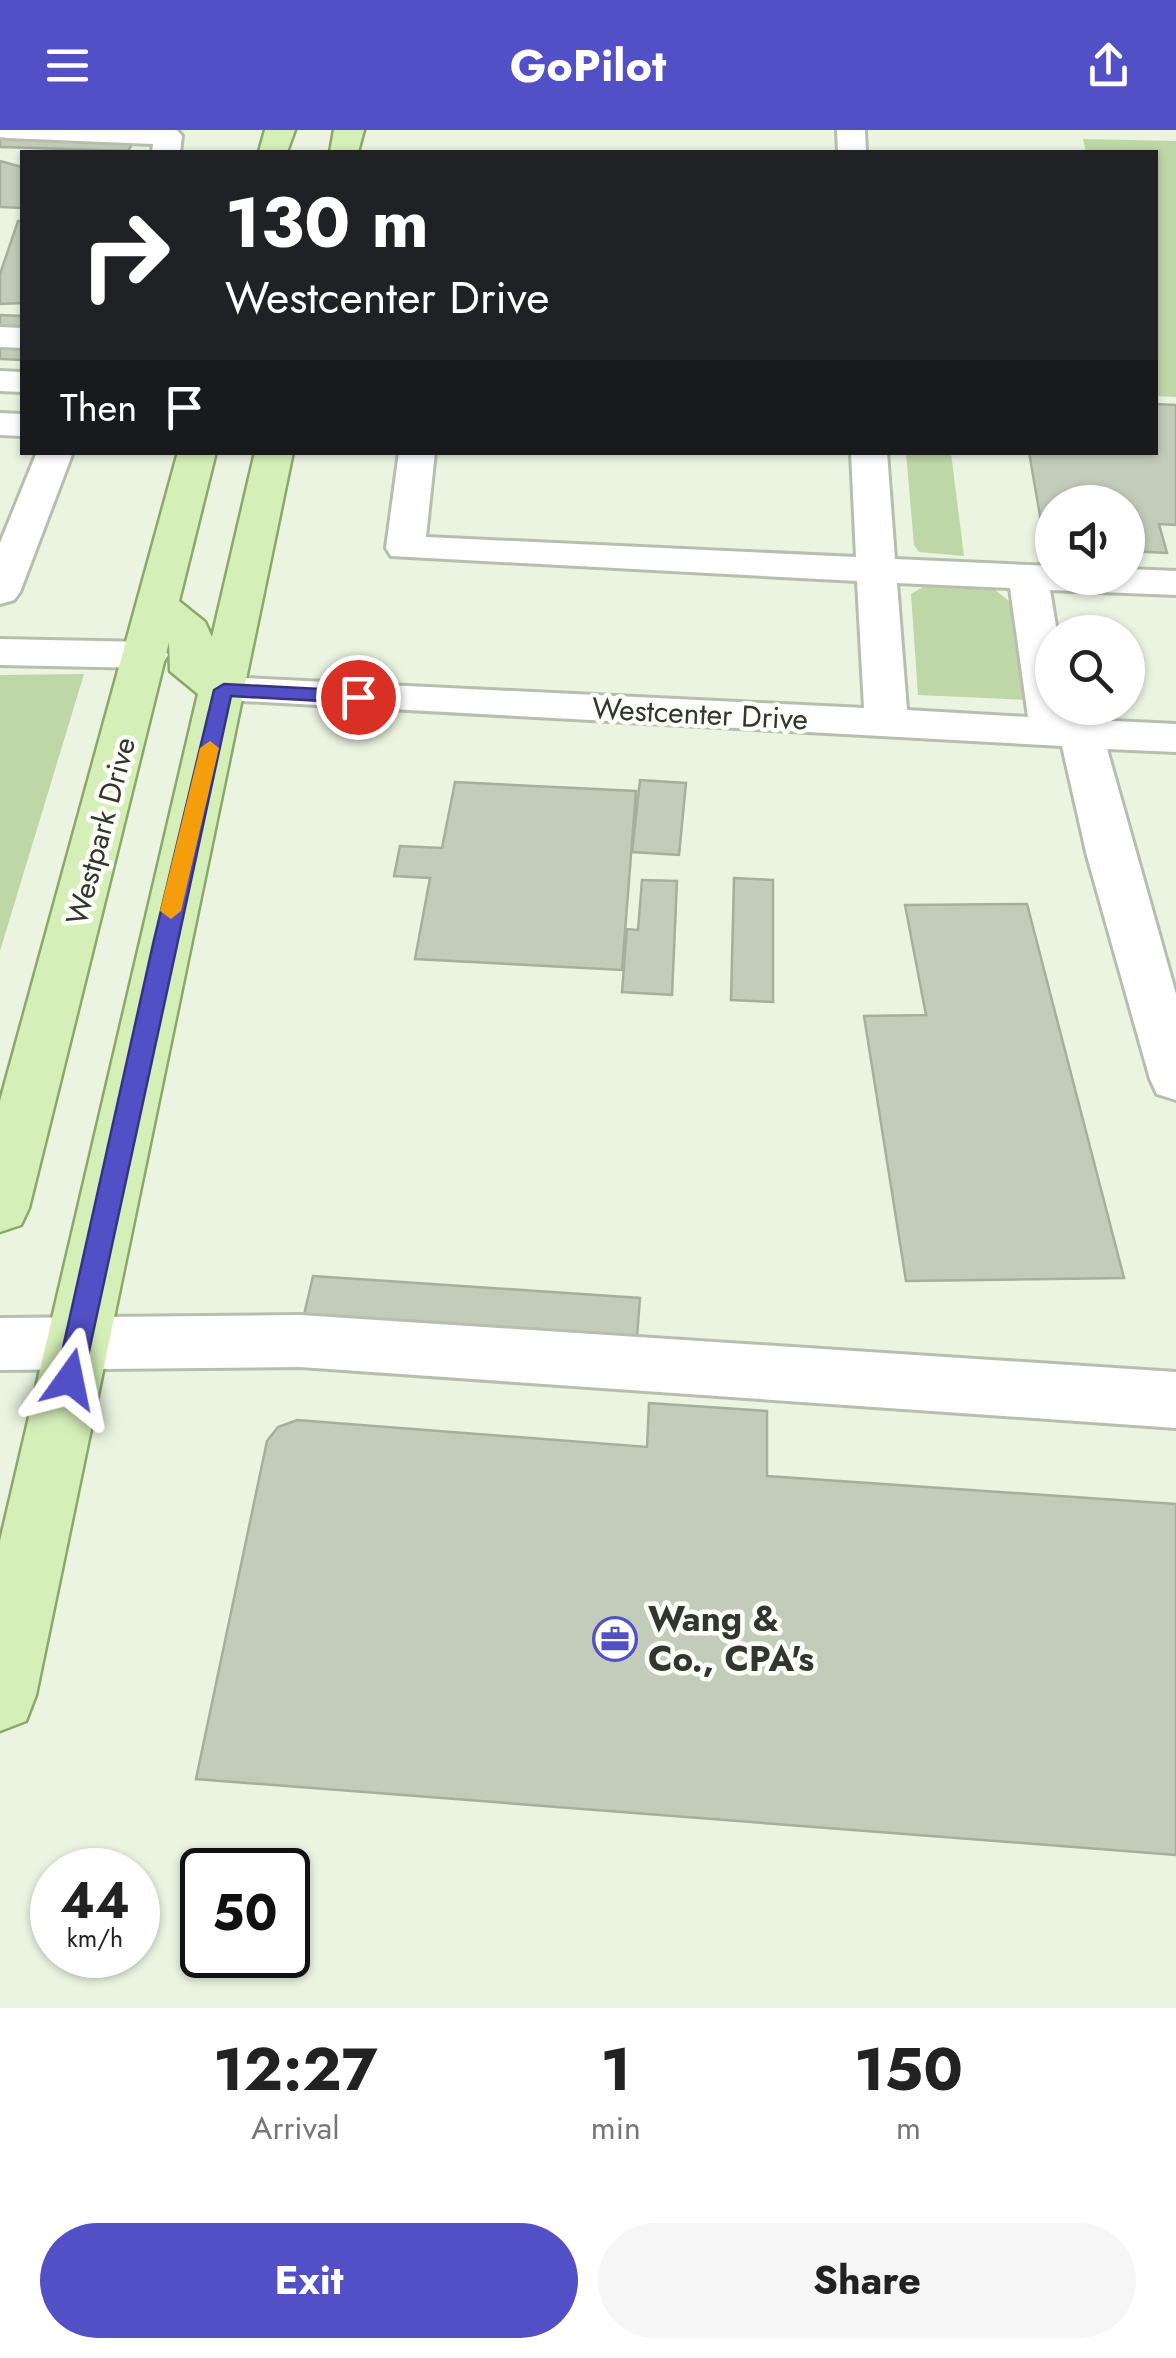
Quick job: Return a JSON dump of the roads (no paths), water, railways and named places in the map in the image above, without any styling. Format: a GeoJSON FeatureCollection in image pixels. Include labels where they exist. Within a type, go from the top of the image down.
{"type":"FeatureCollection","features":[{"type":"Feature","properties":{"kind":"main road","name":"Westpark Drive"},"geometry":{"type":"LineString","coordinates":[[0,1208],[196,455]]}},
{"type":"Feature","properties":{"kind":"main road"},"geometry":{"type":"LineString","coordinates":[[0,1695],[273,455]]}},
{"type":"Feature","properties":{"kind":"main road"},"geometry":{"type":"LineString","coordinates":[[160,606],[190,630],[192,671],[224,690]]}},
{"type":"Feature","properties":{"kind":"main road"},"geometry":{"type":"LineString","coordinates":[[112,790],[157,743],[224,690]]}},
{"type":"Feature","properties":{"kind":"street"},"geometry":{"type":"LineString","coordinates":[[7,130],[168,136],[166,150]]}},
{"type":"Feature","properties":{"kind":"street"},"geometry":{"type":"LineString","coordinates":[[0,592],[54,455]]}},
{"type":"Feature","properties":{"kind":"street"},"geometry":{"type":"LineString","coordinates":[[418,455],[406,548],[1176,584]]}},
{"type":"Feature","properties":{"kind":"street"},"geometry":{"type":"LineString","coordinates":[[870,455],[886,724]]}},
{"type":"Feature","properties":{"kind":"street"},"geometry":{"type":"LineString","coordinates":[[1028,577],[1066,733],[1110,856],[1176,1079]]}},
{"type":"Feature","properties":{"kind":"street"},"geometry":{"type":"LineString","coordinates":[[0,652],[147,655]]}},
{"type":"Feature","properties":{"kind":"street","name":"Westcenter Drive"},"geometry":{"type":"LineString","coordinates":[[224,690],[1176,738]]}},
{"type":"Feature","properties":{"kind":"street"},"geometry":{"type":"LineString","coordinates":[[0,1344],[300,1341],[1176,1400]]}},
{"type":"Feature","properties":{"kind":"place","name":"Wang & Co., CPA's"},"geometry":{"type":"Point","coordinates":[615,1639]}}]}
